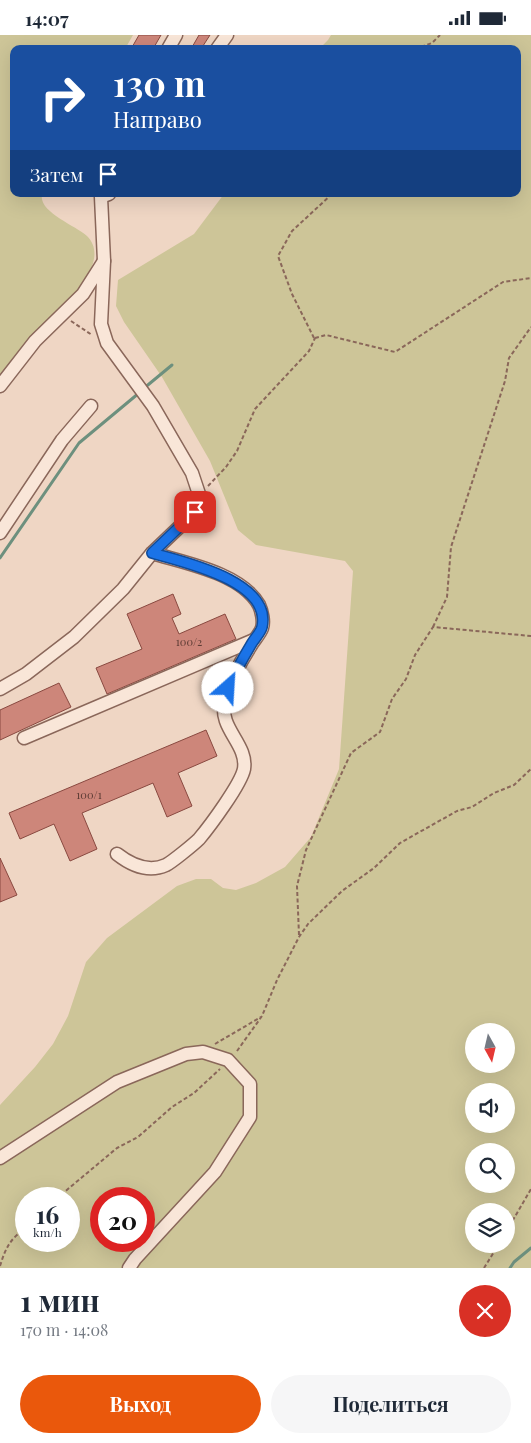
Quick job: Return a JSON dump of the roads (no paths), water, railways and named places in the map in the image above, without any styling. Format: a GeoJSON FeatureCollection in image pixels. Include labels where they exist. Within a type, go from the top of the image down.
{"type":"FeatureCollection","features":[{"type":"Feature","properties":{"kind":"street"},"geometry":{"type":"LineString","coordinates":[[0,689],[26,674],[74,637],[122,589],[152,553],[195,512],[199,494],[192,473],[153,406],[107,343],[101,324],[104,261],[104,197]]}},
{"type":"Feature","properties":{"kind":"street"},"geometry":{"type":"LineString","coordinates":[[0,386],[35,341],[83,294],[104,261]]}},
{"type":"Feature","properties":{"kind":"street"},"geometry":{"type":"LineString","coordinates":[[0,533],[62,440],[91,406]]}},
{"type":"Feature","properties":{"kind":"street"},"geometry":{"type":"LineString","coordinates":[[117,854],[131,864],[146,869],[166,865],[198,840],[240,781],[244,767],[242,751],[225,724],[223,707],[234,674],[262,628],[260,606],[250,593],[233,581],[206,569],[152,553]]}},
{"type":"Feature","properties":{"kind":"street"},"geometry":{"type":"LineString","coordinates":[[24,738],[254,640]]}},
{"type":"Feature","properties":{"kind":"street"},"geometry":{"type":"LineString","coordinates":[[0,1158],[117,1082],[186,1054],[203,1052],[228,1060],[250,1084],[250,1117],[214,1171],[129,1268]]}},
{"type":"Feature","properties":{"kind":"waterway"},"geometry":{"type":"LineString","coordinates":[[143,389],[172,365]]}},
{"type":"Feature","properties":{"kind":"waterway"},"geometry":{"type":"LineString","coordinates":[[0,558],[79,443],[139,393]]}},
{"type":"Feature","properties":{"kind":"waterway"},"geometry":{"type":"LineString","coordinates":[[510,1268],[514,1262],[531,1248]]}}]}
